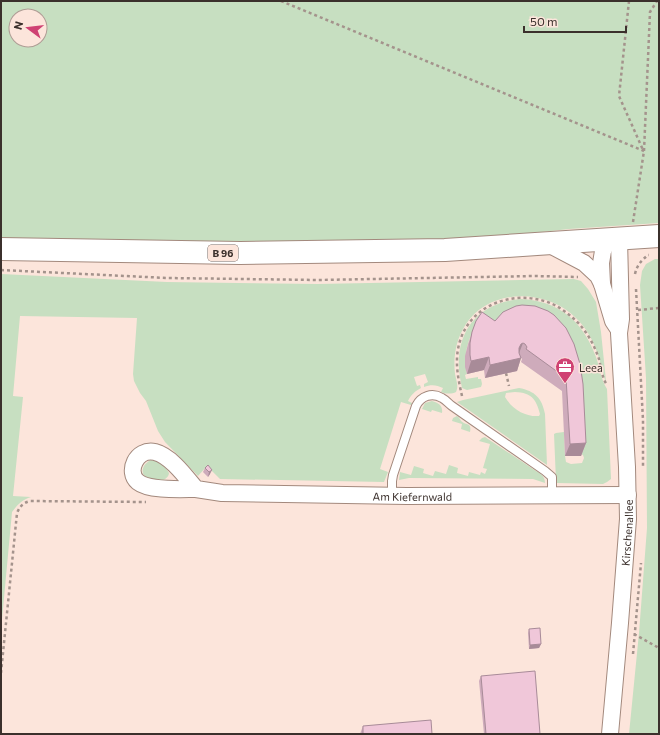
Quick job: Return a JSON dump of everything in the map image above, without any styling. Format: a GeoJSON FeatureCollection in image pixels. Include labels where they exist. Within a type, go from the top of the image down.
{"type":"FeatureCollection","features":[{"type":"Feature","properties":{"kind":"main road","name":"B 96"},"geometry":{"type":"LineString","coordinates":[[1,249],[240,253],[444,250],[659,236]]}},
{"type":"Feature","properties":{"kind":"street","name":"Kirschenallee"},"geometry":{"type":"LineString","coordinates":[[602,284],[601,263],[603,251],[619,239]]}},
{"type":"Feature","properties":{"kind":"street","name":"Kirschenallee"},"geometry":{"type":"LineString","coordinates":[[610,734],[620,633],[628,519],[627,467],[619,332],[621,319],[619,239]]}},
{"type":"Feature","properties":{"kind":"street","name":"Kirschenallee"},"geometry":{"type":"LineString","coordinates":[[548,244],[584,263],[598,276],[602,284],[613,321],[619,332]]}},
{"type":"Feature","properties":{"kind":"street","name":"Am Kiefernwald"},"geometry":{"type":"LineString","coordinates":[[196,489],[222,493],[392,496],[628,495]]}},
{"type":"Feature","properties":{"kind":"lane"},"geometry":{"type":"LineString","coordinates":[[392,496],[392,481],[416,406],[424,397],[434,396],[442,398],[545,470],[552,477],[552,496]]}},
{"type":"Feature","properties":{"kind":"path"},"geometry":{"type":"LineString","coordinates":[[281,1],[644,151]]}},
{"type":"Feature","properties":{"kind":"path"},"geometry":{"type":"LineString","coordinates":[[629,1],[619,96],[644,151]]}},
{"type":"Feature","properties":{"kind":"path"},"geometry":{"type":"LineString","coordinates":[[619,239],[644,151],[650,12],[657,1]]}},
{"type":"Feature","properties":{"kind":"path"},"geometry":{"type":"LineString","coordinates":[[1,270],[167,278],[318,280],[575,276],[583,278]]}},
{"type":"Feature","properties":{"kind":"path"},"geometry":{"type":"LineString","coordinates":[[462,396],[457,373],[457,358],[458,348],[463,333],[473,318],[486,307],[512,298],[540,300],[550,303],[571,316],[581,326],[592,343],[598,357],[604,381],[609,387],[608,379]]}},
{"type":"Feature","properties":{"kind":"path"},"geometry":{"type":"LineString","coordinates":[[638,310],[659,308]]}},
{"type":"Feature","properties":{"kind":"path"},"geometry":{"type":"LineString","coordinates":[[506,373],[510,386]]}},
{"type":"Feature","properties":{"kind":"path"},"geometry":{"type":"LineString","coordinates":[[1,673],[17,513],[19,507],[30,501],[152,502]]}},
{"type":"Feature","properties":{"kind":"path"},"geometry":{"type":"LineString","coordinates":[[620,633],[635,634],[659,648]]}},
{"type":"Feature","properties":{"kind":"green space"},"geometry":{"type":"Polygon","coordinates":[[[1,1],[659,1],[659,223],[569,229],[452,242],[227,245],[1,241],[1,1]]]}},
{"type":"Feature","properties":{"kind":"green space"},"geometry":{"type":"Polygon","coordinates":[[[655,259],[659,259],[659,734],[629,734],[647,528],[646,378],[640,285],[642,271],[646,264],[655,259]]]}},
{"type":"Feature","properties":{"kind":"green space"},"geometry":{"type":"Polygon","coordinates":[[[1,274],[167,282],[318,284],[574,279],[581,281],[596,302],[606,381],[592,339],[576,318],[564,308],[550,301],[534,297],[519,296],[503,298],[476,312],[466,324],[460,336],[455,355],[454,368],[457,385],[456,392],[443,393],[441,392],[443,388],[429,385],[424,387],[424,384],[428,382],[425,374],[414,377],[417,386],[420,385],[421,388],[413,393],[409,399],[408,401],[412,403],[411,405],[401,402],[380,469],[388,472],[384,482],[220,479],[207,466],[198,476],[165,442],[158,431],[146,401],[134,381],[133,374],[137,318],[20,316],[13,396],[23,397],[13,496],[31,497],[25,499],[12,512],[1,630],[1,274]]]}},
{"type":"Feature","properties":{"kind":"green space"},"geometry":{"type":"Polygon","coordinates":[[[521,299],[547,304],[568,315],[577,323],[591,344],[603,382],[607,389],[611,479],[603,484],[557,483],[556,481],[554,434],[564,432],[566,462],[571,464],[582,463],[584,458],[581,454],[576,377],[474,329],[466,351],[467,374],[465,375],[466,379],[478,377],[478,379],[481,379],[482,384],[481,387],[467,390],[462,388],[459,357],[461,344],[465,333],[478,316],[487,309],[497,304],[521,299]]]}},
{"type":"Feature","properties":{"kind":"green space"},"geometry":{"type":"Polygon","coordinates":[[[519,388],[525,389],[537,396],[544,408],[545,414],[547,465],[457,402],[519,388]],[[506,393],[505,397],[515,409],[524,414],[539,416],[540,414],[535,401],[529,395],[521,393],[506,393]]]}},
{"type":"Feature","properties":{"kind":"green space"},"geometry":{"type":"Polygon","coordinates":[[[432,401],[440,405],[442,408],[442,413],[422,409],[425,403],[432,401]]]}},
{"type":"Feature","properties":{"kind":"green space"},"geometry":{"type":"Polygon","coordinates":[[[457,416],[461,421],[469,425],[470,432],[461,429],[462,424],[452,421],[453,418],[457,416]]]}},
{"type":"Feature","properties":{"kind":"green space"},"geometry":{"type":"Polygon","coordinates":[[[485,437],[543,476],[545,483],[533,479],[409,478],[399,480],[400,472],[411,475],[414,466],[424,469],[423,473],[433,476],[435,471],[446,474],[449,465],[458,468],[457,473],[468,476],[469,472],[480,475],[481,472],[485,474],[487,469],[483,468],[490,444],[479,441],[485,437]]]}},
{"type":"Feature","properties":{"kind":"green space"},"geometry":{"type":"Polygon","coordinates":[[[151,460],[162,464],[166,468],[169,473],[166,479],[155,481],[148,479],[144,475],[143,468],[146,463],[151,460]]]}},
{"type":"Feature","properties":{"kind":"building","name":"Leea"},"geometry":{"type":"Polygon","coordinates":[[[522,305],[535,306],[554,315],[566,328],[574,344],[580,364],[583,384],[586,443],[570,444],[566,378],[526,349],[527,347],[525,344],[521,344],[519,348],[521,358],[490,365],[489,357],[471,361],[470,343],[472,332],[476,321],[482,312],[495,321],[503,312],[522,305]]]}},
{"type":"Feature","properties":{"kind":"building"},"geometry":{"type":"Polygon","coordinates":[[[208,465],[212,470],[209,472],[205,468],[208,465]]]}},
{"type":"Feature","properties":{"kind":"building"},"geometry":{"type":"Polygon","coordinates":[[[540,628],[541,644],[530,645],[529,629],[540,628]]]}},
{"type":"Feature","properties":{"kind":"building"},"geometry":{"type":"Polygon","coordinates":[[[535,671],[540,734],[486,734],[481,676],[535,671]]]}},
{"type":"Feature","properties":{"kind":"building"},"geometry":{"type":"Polygon","coordinates":[[[431,720],[432,734],[363,734],[363,726],[431,720]]]}},
{"type":"Feature","properties":{"kind":"place","name":"Leea"},"geometry":{"type":"Point","coordinates":[565,384]}}]}
